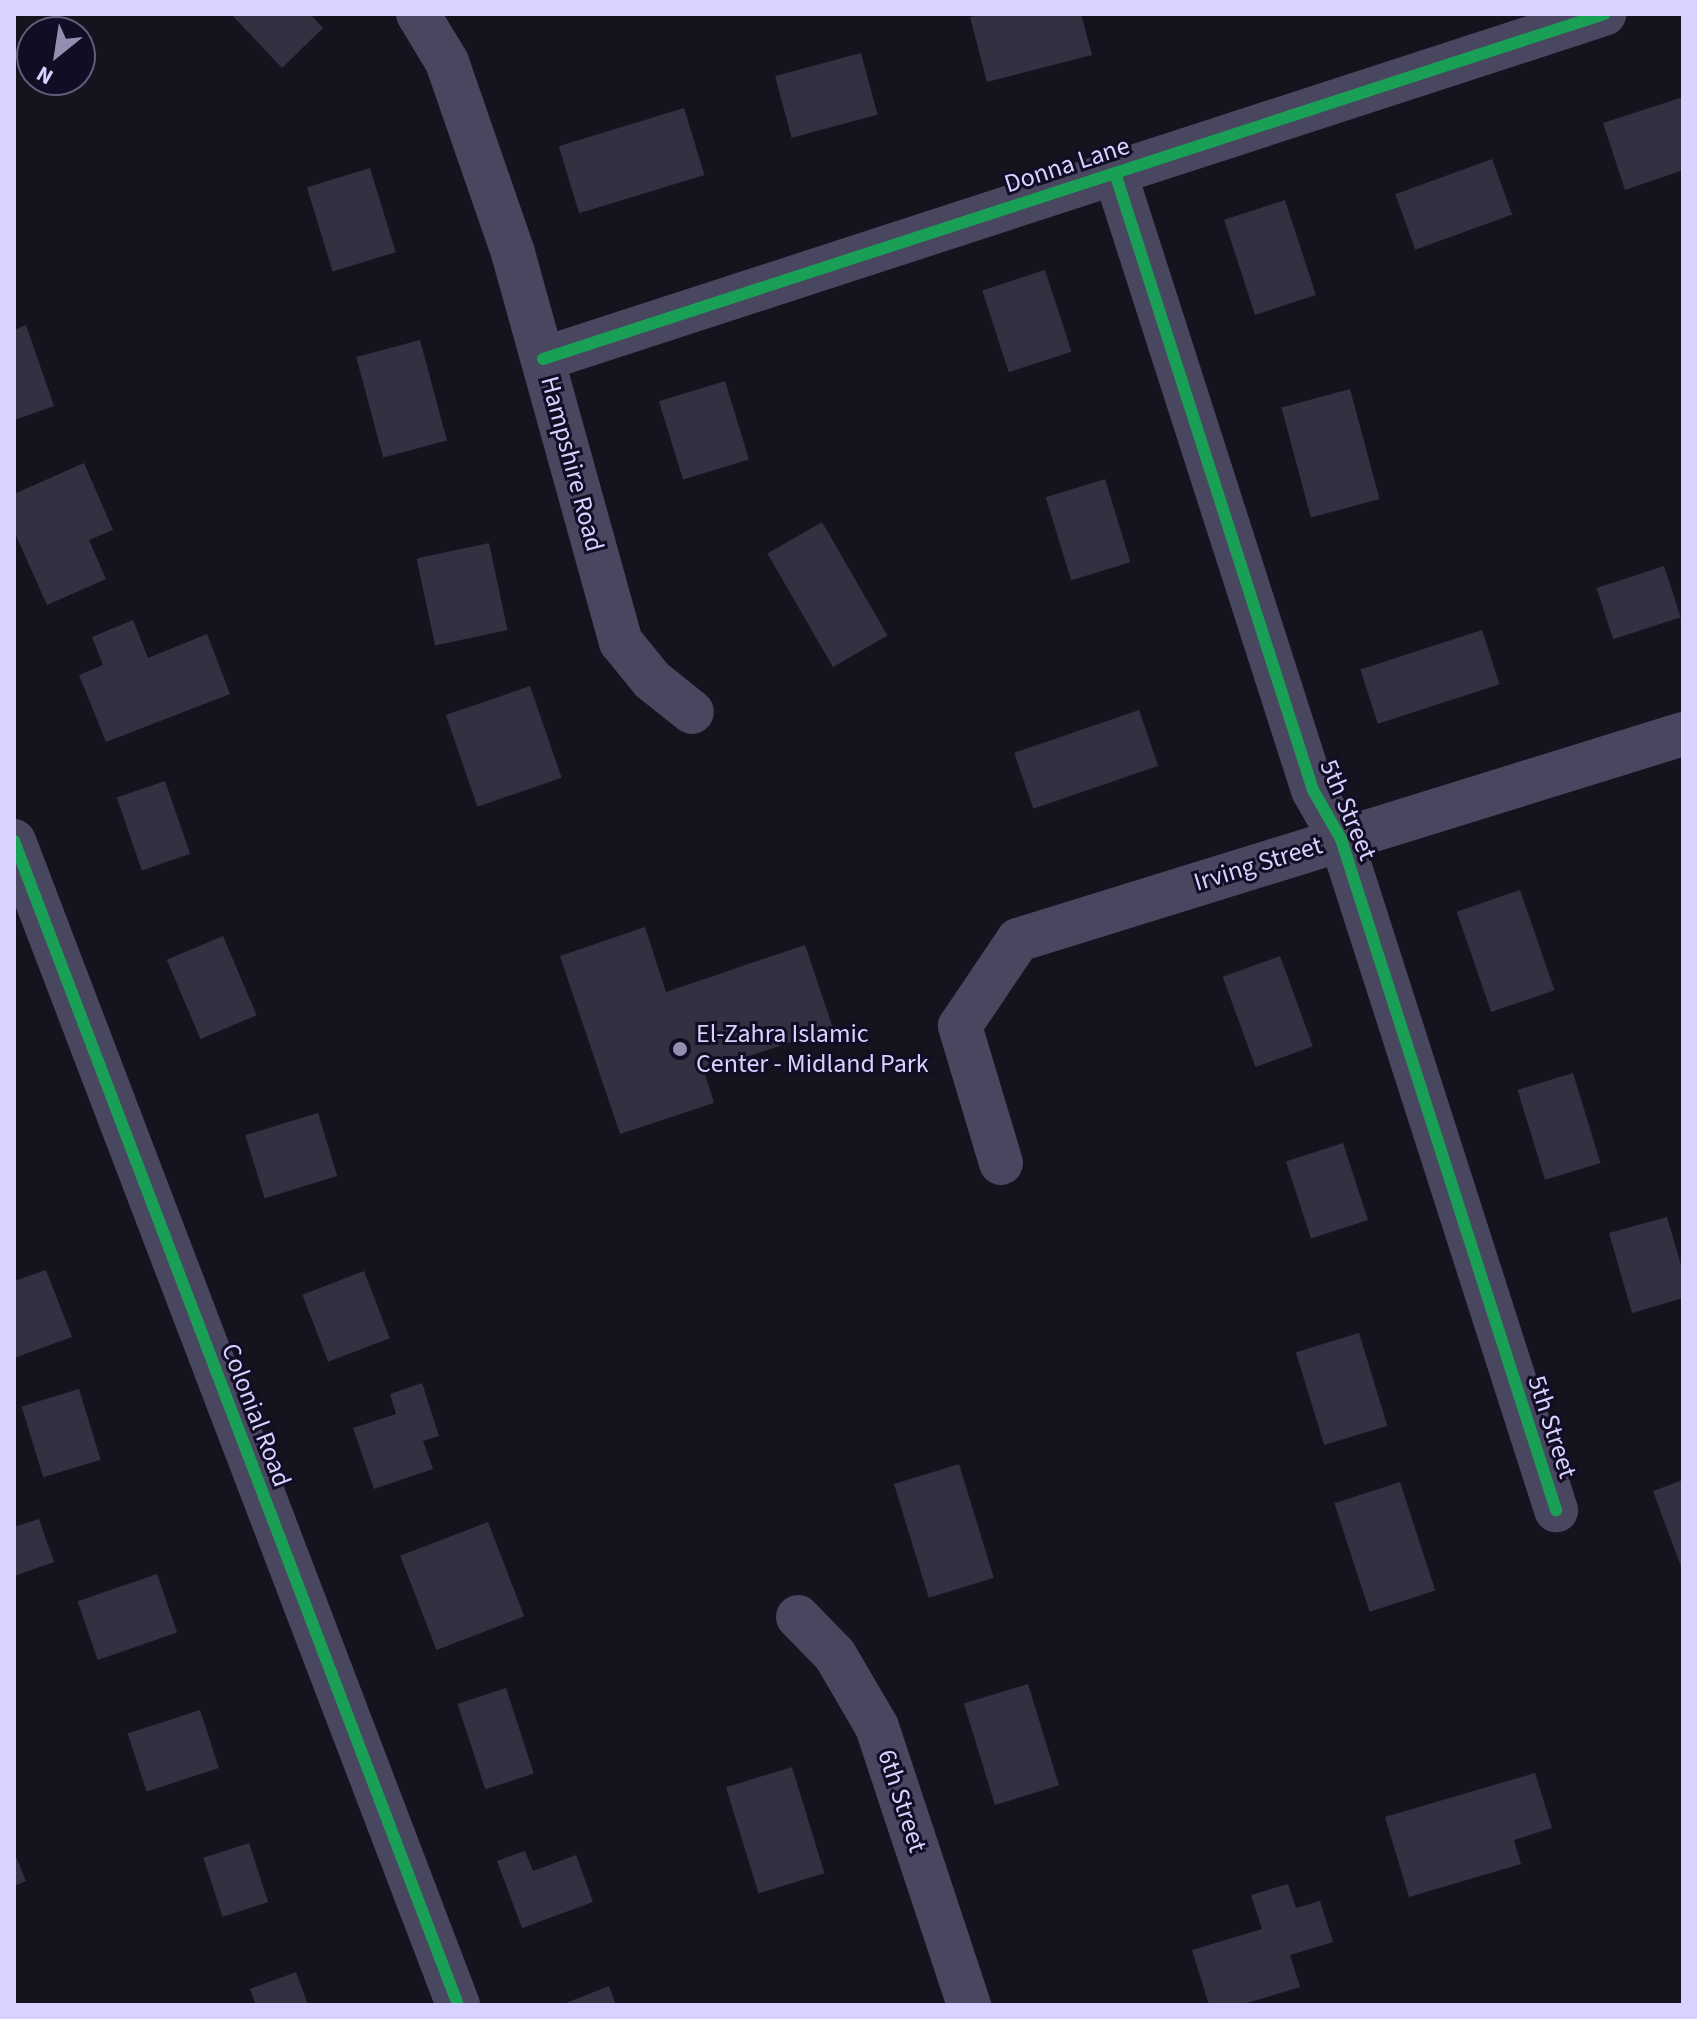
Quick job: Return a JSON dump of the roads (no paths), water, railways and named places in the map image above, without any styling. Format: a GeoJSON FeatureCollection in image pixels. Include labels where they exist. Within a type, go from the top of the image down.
{"type":"FeatureCollection","features":[{"type":"Feature","properties":{"kind":"street","name":"Hampshire Road"},"geometry":{"type":"LineString","coordinates":[[418,14],[447,62],[513,253],[621,642],[652,680],[692,712]]}},
{"type":"Feature","properties":{"kind":"street","name":"Donna Lane"},"geometry":{"type":"LineString","coordinates":[[543,359],[1604,14]]}},
{"type":"Feature","properties":{"kind":"street","name":"5th Street"},"geometry":{"type":"LineString","coordinates":[[1115,173],[1313,790],[1341,839],[1556,1510]]}},
{"type":"Feature","properties":{"kind":"street","name":"Irving Street"},"geometry":{"type":"LineString","coordinates":[[1001,1163],[960,1026],[1018,940],[1683,734]]}},
{"type":"Feature","properties":{"kind":"street","name":"Colonial Road"},"geometry":{"type":"LineString","coordinates":[[14,841],[458,2005]]}},
{"type":"Feature","properties":{"kind":"street","name":"6th Street"},"geometry":{"type":"LineString","coordinates":[[798,1617],[835,1655],[877,1727],[969,2005]]}},
{"type":"Feature","properties":{"kind":"place","name":"El-Zahra Islamic Center - Midland Park"},"geometry":{"type":"Point","coordinates":[680,1049]}}]}
